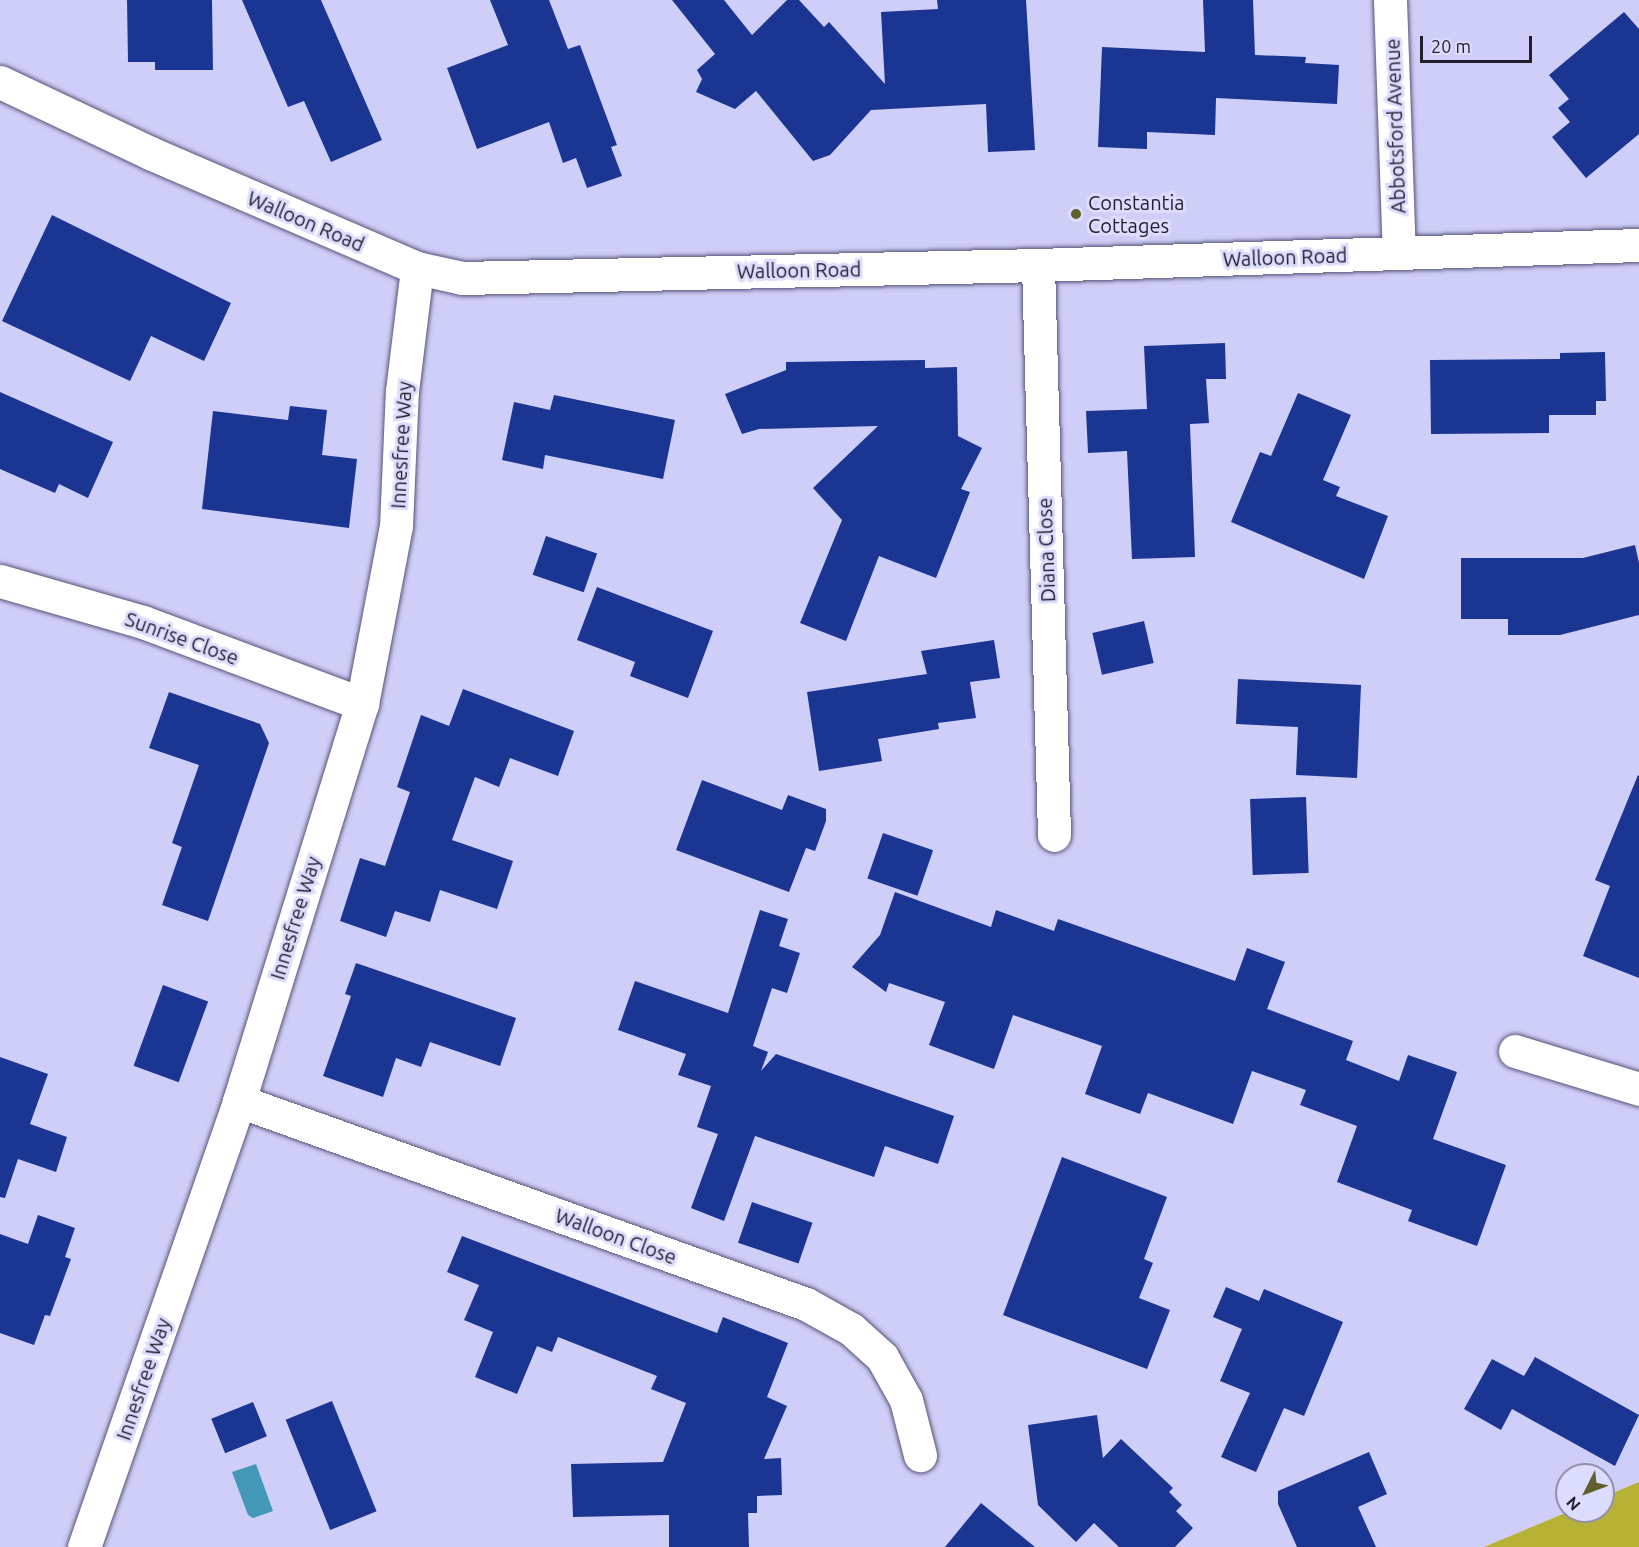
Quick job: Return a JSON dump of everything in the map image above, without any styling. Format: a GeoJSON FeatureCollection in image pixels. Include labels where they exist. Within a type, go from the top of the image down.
{"type":"FeatureCollection","features":[{"type":"Feature","properties":{"kind":"street","name":"Abbotsford Avenue"},"geometry":{"type":"LineString","coordinates":[[1390,0],[1399,253]]}},
{"type":"Feature","properties":{"kind":"street","name":"Walloon Road"},"geometry":{"type":"LineString","coordinates":[[0,82],[150,153],[417,268],[462,278],[1038,265],[1639,245]]}},
{"type":"Feature","properties":{"kind":"street","name":"Diana Close"},"geometry":{"type":"LineString","coordinates":[[1038,265],[1054,835]]}},
{"type":"Feature","properties":{"kind":"street","name":"Innesfree Way"},"geometry":{"type":"LineString","coordinates":[[91,1543],[239,1101],[362,705],[396,526],[402,391],[417,268]]}},
{"type":"Feature","properties":{"kind":"street","name":"Sunrise Close"},"geometry":{"type":"LineString","coordinates":[[0,581],[143,622],[362,705]]}},
{"type":"Feature","properties":{"kind":"street"},"geometry":{"type":"LineString","coordinates":[[1515,1051],[1639,1089]]}},
{"type":"Feature","properties":{"kind":"street","name":"Walloon Close"},"geometry":{"type":"LineString","coordinates":[[239,1101],[806,1304],[851,1329],[882,1357],[906,1400],[920,1455]]}},
{"type":"Feature","properties":{"kind":"shaded area"},"geometry":{"type":"Polygon","coordinates":[[[1639,1482],[1639,1547],[1484,1547],[1555,1517],[1555,1523],[1615,1523],[1615,1492],[1639,1482]]]}},
{"type":"Feature","properties":{"kind":"water"},"geometry":{"type":"Polygon","coordinates":[[[256,1464],[273,1511],[253,1518],[248,1515],[232,1472],[256,1464]]]}},
{"type":"Feature","properties":{"kind":"building"},"geometry":{"type":"Polygon","coordinates":[[[127,0],[212,0],[213,70],[155,70],[155,62],[128,62],[127,0]]]}},
{"type":"Feature","properties":{"kind":"building"},"geometry":{"type":"Polygon","coordinates":[[[242,0],[321,0],[382,140],[331,162],[304,101],[288,107],[242,0]]]}},
{"type":"Feature","properties":{"kind":"building"},"geometry":{"type":"Polygon","coordinates":[[[490,0],[549,0],[568,49],[580,45],[617,145],[611,147],[622,176],[587,188],[576,158],[563,163],[549,122],[477,149],[447,68],[508,45],[490,0]]]}},
{"type":"Feature","properties":{"kind":"building"},"geometry":{"type":"Polygon","coordinates":[[[672,0],[724,0],[752,35],[787,0],[799,0],[824,27],[829,22],[885,84],[881,12],[938,9],[937,0],[1026,0],[1035,150],[988,152],[986,104],[871,110],[830,155],[813,161],[756,91],[735,109],[696,92],[702,79],[697,70],[715,54],[672,0]]]}},
{"type":"Feature","properties":{"kind":"building"},"geometry":{"type":"Polygon","coordinates":[[[1203,0],[1253,0],[1255,55],[1306,57],[1305,63],[1339,65],[1337,104],[1216,98],[1215,135],[1147,132],[1147,149],[1098,147],[1102,47],[1205,52],[1203,0]]]}},
{"type":"Feature","properties":{"kind":"building"},"geometry":{"type":"Polygon","coordinates":[[[1624,12],[1639,29],[1639,134],[1586,178],[1552,137],[1570,122],[1558,108],[1569,99],[1549,75],[1624,12]]]}},
{"type":"Feature","properties":{"kind":"building"},"geometry":{"type":"Polygon","coordinates":[[[52,215],[231,303],[204,361],[151,336],[130,381],[2,321],[52,215]]]}},
{"type":"Feature","properties":{"kind":"building"},"geometry":{"type":"Polygon","coordinates":[[[1225,343],[1226,379],[1206,379],[1209,423],[1190,424],[1195,557],[1132,559],[1127,451],[1088,453],[1086,411],[1147,409],[1144,346],[1225,343]]]}},
{"type":"Feature","properties":{"kind":"building"},"geometry":{"type":"Polygon","coordinates":[[[1605,352],[1606,401],[1596,401],[1596,415],[1549,415],[1549,433],[1431,434],[1430,360],[1560,359],[1560,353],[1605,352]]]}},
{"type":"Feature","properties":{"kind":"building"},"geometry":{"type":"Polygon","coordinates":[[[925,360],[925,368],[957,367],[958,436],[982,448],[961,489],[970,492],[936,578],[879,556],[846,641],[800,623],[842,520],[813,488],[878,426],[759,429],[742,434],[725,394],[786,370],[786,362],[925,360]]]}},
{"type":"Feature","properties":{"kind":"building"},"geometry":{"type":"Polygon","coordinates":[[[0,392],[113,442],[88,498],[59,484],[55,493],[0,469],[0,392]]]}},
{"type":"Feature","properties":{"kind":"building"},"geometry":{"type":"Polygon","coordinates":[[[1298,393],[1351,415],[1323,480],[1340,487],[1336,496],[1388,516],[1364,579],[1231,522],[1260,452],[1271,456],[1298,393]]]}},
{"type":"Feature","properties":{"kind":"building"},"geometry":{"type":"Polygon","coordinates":[[[554,395],[675,420],[663,479],[545,455],[543,469],[502,460],[514,402],[550,410],[554,395]]]}},
{"type":"Feature","properties":{"kind":"building"},"geometry":{"type":"Polygon","coordinates":[[[290,406],[327,410],[322,455],[357,459],[349,528],[202,509],[213,411],[288,420],[290,406]]]}},
{"type":"Feature","properties":{"kind":"building"},"geometry":{"type":"Polygon","coordinates":[[[546,536],[597,554],[584,592],[533,575],[546,536]]]}},
{"type":"Feature","properties":{"kind":"building"},"geometry":{"type":"Polygon","coordinates":[[[1635,545],[1639,563],[1639,615],[1560,635],[1508,635],[1508,619],[1461,619],[1461,558],[1583,558],[1635,545]]]}},
{"type":"Feature","properties":{"kind":"building"},"geometry":{"type":"Polygon","coordinates":[[[597,587],[713,631],[688,698],[630,676],[635,662],[577,640],[597,587]]]}},
{"type":"Feature","properties":{"kind":"building"},"geometry":{"type":"Polygon","coordinates":[[[1144,621],[1154,663],[1102,675],[1092,633],[1144,621]]]}},
{"type":"Feature","properties":{"kind":"building"},"geometry":{"type":"Polygon","coordinates":[[[994,640],[1000,678],[970,682],[976,718],[938,723],[939,729],[878,739],[882,761],[819,771],[807,692],[927,674],[921,651],[994,640]]]}},
{"type":"Feature","properties":{"kind":"building"},"geometry":{"type":"Polygon","coordinates":[[[1238,679],[1361,685],[1357,778],[1296,775],[1298,727],[1236,724],[1238,679]]]}},
{"type":"Feature","properties":{"kind":"building"},"geometry":{"type":"Polygon","coordinates":[[[463,689],[574,731],[558,776],[510,758],[499,787],[475,777],[452,840],[513,861],[497,909],[440,890],[430,922],[395,911],[386,937],[340,921],[360,858],[385,866],[410,792],[397,787],[421,715],[449,726],[463,689]]]}},
{"type":"Feature","properties":{"kind":"building"},"geometry":{"type":"Polygon","coordinates":[[[169,692],[260,724],[269,743],[208,921],[162,905],[182,847],[172,843],[199,765],[149,748],[169,692]]]}},
{"type":"Feature","properties":{"kind":"building"},"geometry":{"type":"Polygon","coordinates":[[[1638,775],[1639,978],[1583,956],[1610,886],[1595,880],[1638,775]]]}},
{"type":"Feature","properties":{"kind":"building"},"geometry":{"type":"Polygon","coordinates":[[[702,780],[782,810],[788,795],[826,809],[826,821],[815,851],[806,848],[789,892],[676,850],[702,780]]]}},
{"type":"Feature","properties":{"kind":"building"},"geometry":{"type":"Polygon","coordinates":[[[1306,797],[1309,873],[1253,875],[1250,799],[1306,797]]]}},
{"type":"Feature","properties":{"kind":"building"},"geometry":{"type":"Polygon","coordinates":[[[883,833],[933,850],[917,896],[867,878],[883,833]]]}},
{"type":"Feature","properties":{"kind":"building"},"geometry":{"type":"Polygon","coordinates":[[[895,892],[991,927],[996,910],[1054,931],[1058,919],[1235,981],[1247,948],[1285,962],[1267,1009],[1353,1041],[1346,1060],[1399,1081],[1408,1055],[1457,1072],[1433,1139],[1506,1165],[1477,1246],[1408,1221],[1412,1210],[1337,1182],[1357,1126],[1300,1105],[1306,1090],[1252,1071],[1233,1124],[1148,1093],[1140,1114],[1085,1094],[1102,1046],[1013,1015],[994,1069],[929,1045],[945,1002],[889,983],[886,992],[852,967],[880,935],[895,892]]]}},
{"type":"Feature","properties":{"kind":"building"},"geometry":{"type":"Polygon","coordinates":[[[760,910],[788,919],[779,946],[800,953],[787,993],[772,988],[753,1046],[768,1052],[761,1071],[776,1054],[954,1116],[938,1164],[885,1146],[874,1177],[755,1136],[724,1221],[691,1208],[718,1134],[697,1127],[711,1086],[678,1075],[686,1054],[618,1030],[635,981],[728,1013],[760,910]]]}},
{"type":"Feature","properties":{"kind":"building"},"geometry":{"type":"Polygon","coordinates":[[[356,963],[516,1018],[500,1066],[430,1042],[421,1067],[396,1058],[383,1097],[323,1076],[351,996],[345,994],[356,963]]]}},
{"type":"Feature","properties":{"kind":"building"},"geometry":{"type":"Polygon","coordinates":[[[163,985],[208,1001],[179,1082],[134,1066],[163,985]]]}},
{"type":"Feature","properties":{"kind":"building"},"geometry":{"type":"Polygon","coordinates":[[[0,1057],[48,1074],[30,1124],[67,1137],[56,1172],[18,1159],[5,1198],[0,1197],[0,1057]]]}},
{"type":"Feature","properties":{"kind":"building"},"geometry":{"type":"Polygon","coordinates":[[[1062,1157],[1167,1197],[1144,1259],[1153,1263],[1139,1298],[1170,1310],[1147,1369],[1003,1315],[1062,1157]]]}},
{"type":"Feature","properties":{"kind":"building"},"geometry":{"type":"Polygon","coordinates":[[[752,1202],[813,1223],[799,1263],[738,1243],[752,1202]]]}},
{"type":"Feature","properties":{"kind":"building"},"geometry":{"type":"Polygon","coordinates":[[[38,1215],[75,1228],[65,1257],[71,1259],[50,1316],[45,1315],[34,1345],[0,1333],[0,1234],[28,1244],[38,1215]]]}},
{"type":"Feature","properties":{"kind":"building"},"geometry":{"type":"Polygon","coordinates":[[[462,1236],[717,1333],[723,1317],[788,1343],[767,1397],[787,1406],[764,1459],[781,1458],[782,1495],[757,1496],[757,1513],[748,1513],[749,1547],[669,1547],[669,1515],[573,1517],[571,1464],[663,1462],[686,1403],[651,1389],[657,1376],[558,1337],[552,1352],[537,1346],[517,1394],[475,1377],[493,1332],[464,1320],[479,1285],[447,1272],[462,1236]]]}},
{"type":"Feature","properties":{"kind":"building"},"geometry":{"type":"Polygon","coordinates":[[[1226,1287],[1259,1301],[1264,1289],[1343,1322],[1304,1416],[1284,1408],[1256,1472],[1221,1457],[1250,1393],[1220,1381],[1242,1329],[1213,1317],[1226,1287]]]}},
{"type":"Feature","properties":{"kind":"building"},"geometry":{"type":"Polygon","coordinates":[[[1535,1357],[1639,1415],[1615,1466],[1615,1463],[1610,1463],[1512,1409],[1501,1430],[1464,1409],[1492,1359],[1524,1376],[1535,1357]]]}},
{"type":"Feature","properties":{"kind":"building"},"geometry":{"type":"Polygon","coordinates":[[[332,1401],[377,1511],[330,1530],[286,1420],[332,1401]]]}},
{"type":"Feature","properties":{"kind":"building"},"geometry":{"type":"Polygon","coordinates":[[[253,1402],[267,1436],[225,1453],[211,1419],[253,1402]]]}},
{"type":"Feature","properties":{"kind":"building"},"geometry":{"type":"Polygon","coordinates":[[[1097,1415],[1103,1458],[1121,1439],[1173,1488],[1169,1492],[1182,1505],[1176,1511],[1193,1528],[1175,1547],[1119,1547],[1094,1523],[1076,1542],[1038,1505],[1028,1425],[1097,1415]]]}},
{"type":"Feature","properties":{"kind":"building"},"geometry":{"type":"Polygon","coordinates":[[[1369,1452],[1387,1494],[1358,1507],[1376,1547],[1297,1547],[1278,1504],[1278,1491],[1369,1452]]]}},
{"type":"Feature","properties":{"kind":"building"},"geometry":{"type":"Polygon","coordinates":[[[981,1503],[1035,1547],[945,1547],[981,1503]]]}},
{"type":"Feature","properties":{"kind":"place","name":"Constantia Cottages"},"geometry":{"type":"Point","coordinates":[1076,214]}}]}
